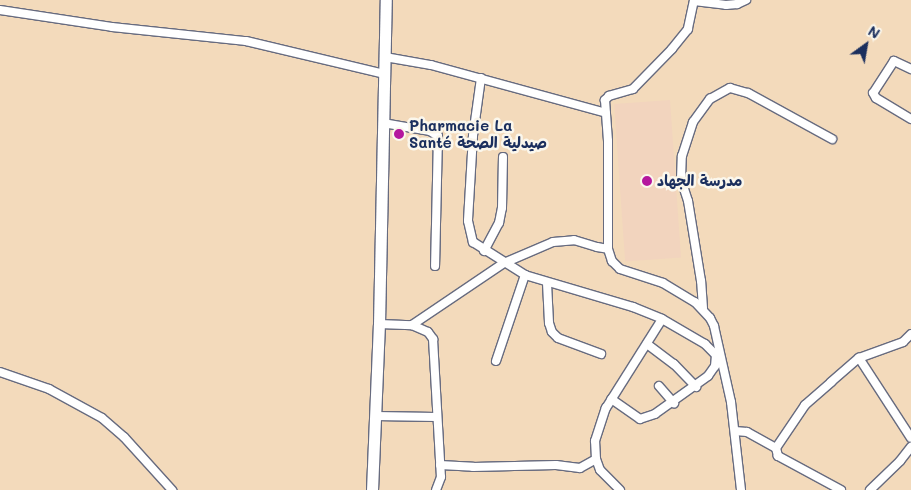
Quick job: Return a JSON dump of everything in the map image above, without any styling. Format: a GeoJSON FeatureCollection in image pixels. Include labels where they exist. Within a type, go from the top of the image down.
{"type":"FeatureCollection","features":[{"type":"Feature","properties":{"kind":"street"},"geometry":{"type":"LineString","coordinates":[[372,490],[379,324],[386,0]]}},
{"type":"Feature","properties":{"kind":"street"},"geometry":{"type":"LineString","coordinates":[[741,490],[736,431],[714,326],[702,308],[664,283],[620,269],[612,261],[608,249],[608,140],[604,102],[607,97],[634,89],[672,50],[688,29],[694,1],[726,5],[738,4],[746,0]]}},
{"type":"Feature","properties":{"kind":"street"},"geometry":{"type":"LineString","coordinates":[[0,10],[112,27],[246,40],[385,74]]}},
{"type":"Feature","properties":{"kind":"street"},"geometry":{"type":"LineString","coordinates":[[386,57],[480,78],[606,114]]}},
{"type":"Feature","properties":{"kind":"street"},"geometry":{"type":"LineString","coordinates":[[911,69],[894,61],[873,93],[876,98],[911,119]]}},
{"type":"Feature","properties":{"kind":"street"},"geometry":{"type":"LineString","coordinates":[[480,78],[468,221],[473,242],[484,251],[525,276],[633,307],[662,319],[705,344],[716,355],[713,370],[696,387],[655,414],[640,419],[611,399]]}},
{"type":"Feature","properties":{"kind":"street"},"geometry":{"type":"LineString","coordinates":[[702,308],[701,281],[688,201],[681,179],[682,156],[693,122],[710,99],[730,88],[748,93],[832,139]]}},
{"type":"Feature","properties":{"kind":"street"},"geometry":{"type":"LineString","coordinates":[[382,123],[430,131],[438,136],[435,266]]}},
{"type":"Feature","properties":{"kind":"street"},"geometry":{"type":"LineString","coordinates":[[484,251],[499,223],[502,208],[503,157]]}},
{"type":"Feature","properties":{"kind":"street"},"geometry":{"type":"LineString","coordinates":[[412,325],[504,263],[553,242],[574,240],[608,249]]}},
{"type":"Feature","properties":{"kind":"street"},"geometry":{"type":"LineString","coordinates":[[496,361],[525,276]]}},
{"type":"Feature","properties":{"kind":"street"},"geometry":{"type":"LineString","coordinates":[[547,283],[548,315],[552,332],[558,338],[601,354]]}},
{"type":"Feature","properties":{"kind":"street"},"geometry":{"type":"LineString","coordinates":[[620,490],[600,470],[596,459],[595,441],[606,408],[662,319]]}},
{"type":"Feature","properties":{"kind":"street"},"geometry":{"type":"LineString","coordinates":[[379,324],[412,325],[428,332],[433,339],[440,465],[440,477],[436,490]]}},
{"type":"Feature","properties":{"kind":"street"},"geometry":{"type":"LineString","coordinates":[[776,448],[805,405],[859,358],[903,342],[911,334]]}},
{"type":"Feature","properties":{"kind":"street"},"geometry":{"type":"LineString","coordinates":[[647,344],[674,364],[696,387]]}},
{"type":"Feature","properties":{"kind":"street"},"geometry":{"type":"LineString","coordinates":[[859,358],[911,438]]}},
{"type":"Feature","properties":{"kind":"street"},"geometry":{"type":"LineString","coordinates":[[0,372],[66,396],[102,418],[124,437],[172,490]]}},
{"type":"Feature","properties":{"kind":"street"},"geometry":{"type":"LineString","coordinates":[[659,386],[674,403]]}},
{"type":"Feature","properties":{"kind":"street"},"geometry":{"type":"LineString","coordinates":[[375,416],[436,417]]}},
{"type":"Feature","properties":{"kind":"street"},"geometry":{"type":"LineString","coordinates":[[736,431],[747,432],[776,448],[778,456],[841,490]]}},
{"type":"Feature","properties":{"kind":"street"},"geometry":{"type":"LineString","coordinates":[[870,490],[900,461],[911,446]]}},
{"type":"Feature","properties":{"kind":"street"},"geometry":{"type":"LineString","coordinates":[[440,465],[473,467],[556,465],[580,468],[596,459]]}},
{"type":"Feature","properties":{"kind":"shaded area","name":"مدرسة الجهاد"},"geometry":{"type":"Polygon","coordinates":[[[670,100],[681,258],[625,262],[614,104],[670,100]]]}},
{"type":"Feature","properties":{"kind":"place","name":"Pharmacie La Santé صيدلية الصحة"},"geometry":{"type":"Point","coordinates":[399,134]}},
{"type":"Feature","properties":{"kind":"place","name":"مدرسة الجهاد"},"geometry":{"type":"Point","coordinates":[647,181]}}]}
